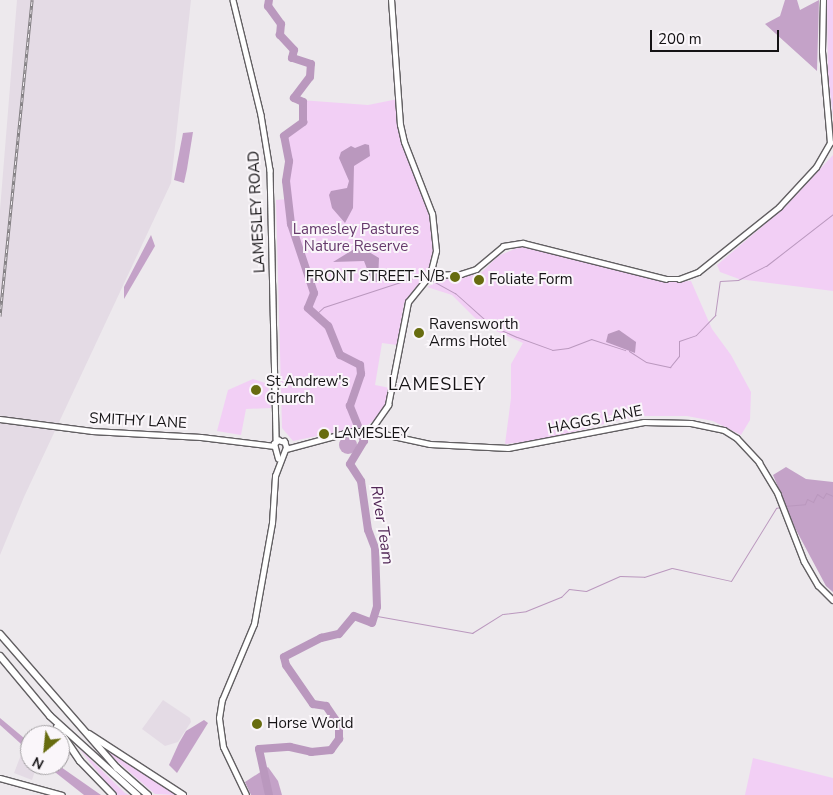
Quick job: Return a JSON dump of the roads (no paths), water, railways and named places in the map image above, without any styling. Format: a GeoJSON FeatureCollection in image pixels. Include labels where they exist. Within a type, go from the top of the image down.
{"type":"FeatureCollection","features":[{"type":"Feature","properties":{"kind":"highway"},"geometry":{"type":"LineString","coordinates":[[0,634],[117,768],[148,795]]}},
{"type":"Feature","properties":{"kind":"highway"},"geometry":{"type":"LineString","coordinates":[[2,659],[50,716],[80,761],[113,795]]}},
{"type":"Feature","properties":{"kind":"highway"},"geometry":{"type":"LineString","coordinates":[[50,716],[137,795]]}},
{"type":"Feature","properties":{"kind":"highway"},"geometry":{"type":"LineString","coordinates":[[82,729],[183,795]]}},
{"type":"Feature","properties":{"kind":"street","name":"LAMESLEY ROAD"},"geometry":{"type":"LineString","coordinates":[[232,0],[261,116],[270,170],[277,427],[275,444]]}},
{"type":"Feature","properties":{"kind":"street"},"geometry":{"type":"LineString","coordinates":[[369,431],[388,405],[408,302],[430,275],[436,251],[435,228],[400,125],[391,0]]}},
{"type":"Feature","properties":{"kind":"street"},"geometry":{"type":"LineString","coordinates":[[430,275],[461,274],[476,269],[503,246],[523,243],[666,279],[679,279],[698,272],[779,207],[816,167],[827,149],[831,134],[822,60],[823,0]]}},
{"type":"Feature","properties":{"kind":"street","name":"SMITHY LANE"},"geometry":{"type":"LineString","coordinates":[[0,419],[64,428],[275,444]]}},
{"type":"Feature","properties":{"kind":"street","name":"HAGGS LANE"},"geometry":{"type":"LineString","coordinates":[[277,451],[353,431],[369,431],[430,444],[508,448],[644,422],[691,423],[724,430],[737,438],[759,462],[778,494],[804,561],[818,585],[833,600]]}},
{"type":"Feature","properties":{"kind":"street","name":"LAMESLEY ROAD"},"geometry":{"type":"LineString","coordinates":[[277,427],[285,450]]}},
{"type":"Feature","properties":{"kind":"street"},"geometry":{"type":"LineString","coordinates":[[245,795],[221,741],[219,712],[254,624],[271,529],[278,464],[275,444],[283,441],[298,445]]}},
{"type":"Feature","properties":{"kind":"street"},"geometry":{"type":"LineString","coordinates":[[278,464],[285,450]]}},
{"type":"Feature","properties":{"kind":"street"},"geometry":{"type":"LineString","coordinates":[[0,778],[62,795]]}},
{"type":"Feature","properties":{"kind":"waterway","name":"River Team"},"geometry":{"type":"LineString","coordinates":[[269,0],[268,6],[281,24],[280,35],[294,50],[292,58],[311,64],[310,77],[294,98],[303,102],[303,122],[284,136],[289,161],[286,181],[291,224],[314,293],[308,308],[328,326],[340,355],[360,365],[361,374],[350,406],[364,441],[350,464],[361,481],[368,530],[375,548],[377,607],[372,623],[354,616],[339,634],[321,638],[284,657],[286,665],[313,704],[326,706],[339,725],[339,739],[331,750],[311,752],[290,747],[259,749],[269,795]]}},
{"type":"Feature","properties":{"kind":"waterway"},"geometry":{"type":"LineString","coordinates":[[629,351],[646,362],[670,367],[679,356],[679,341],[696,335],[715,315],[720,281],[738,280],[766,266],[833,214]]}},
{"type":"Feature","properties":{"kind":"waterway"},"geometry":{"type":"LineString","coordinates":[[315,315],[324,307],[422,275],[455,293],[492,326],[552,350],[568,348],[591,339],[625,350]]}},
{"type":"Feature","properties":{"kind":"waterway"},"geometry":{"type":"LineString","coordinates":[[784,506],[805,504],[807,499],[813,502],[817,494],[823,498],[826,493],[833,496]]}},
{"type":"Feature","properties":{"kind":"waterway"},"geometry":{"type":"LineString","coordinates":[[377,616],[472,633],[503,614],[526,611],[561,597],[569,589],[586,591],[620,576],[644,577],[672,568],[731,581],[776,508],[780,507]]}},
{"type":"Feature","properties":{"kind":"railway"},"geometry":{"type":"LineString","coordinates":[[0,316],[32,0]]}},
{"type":"Feature","properties":{"kind":"place","name":"FRONT STREET-N/B"},"geometry":{"type":"Point","coordinates":[455,277]}},
{"type":"Feature","properties":{"kind":"place","name":"Foliate Form"},"geometry":{"type":"Point","coordinates":[479,280]}},
{"type":"Feature","properties":{"kind":"place","name":"Ravensworth Arms Hotel"},"geometry":{"type":"Point","coordinates":[419,333]}},
{"type":"Feature","properties":{"kind":"place","name":"St Andrew's Church"},"geometry":{"type":"Point","coordinates":[256,390]}},
{"type":"Feature","properties":{"kind":"place","name":"LAMESLEY"},"geometry":{"type":"Point","coordinates":[324,434]}},
{"type":"Feature","properties":{"kind":"place","name":"Horse World"},"geometry":{"type":"Point","coordinates":[257,724]}},
{"type":"Feature","properties":{"kind":"district","name":"LAMESLEY"},"geometry":{"type":"Point","coordinates":[437,384]}},
{"type":"Feature","properties":{"kind":"park label","name":"Lamesley Pastures Nature Reserve"},"geometry":{"type":"Point","coordinates":[356,238]}}]}
